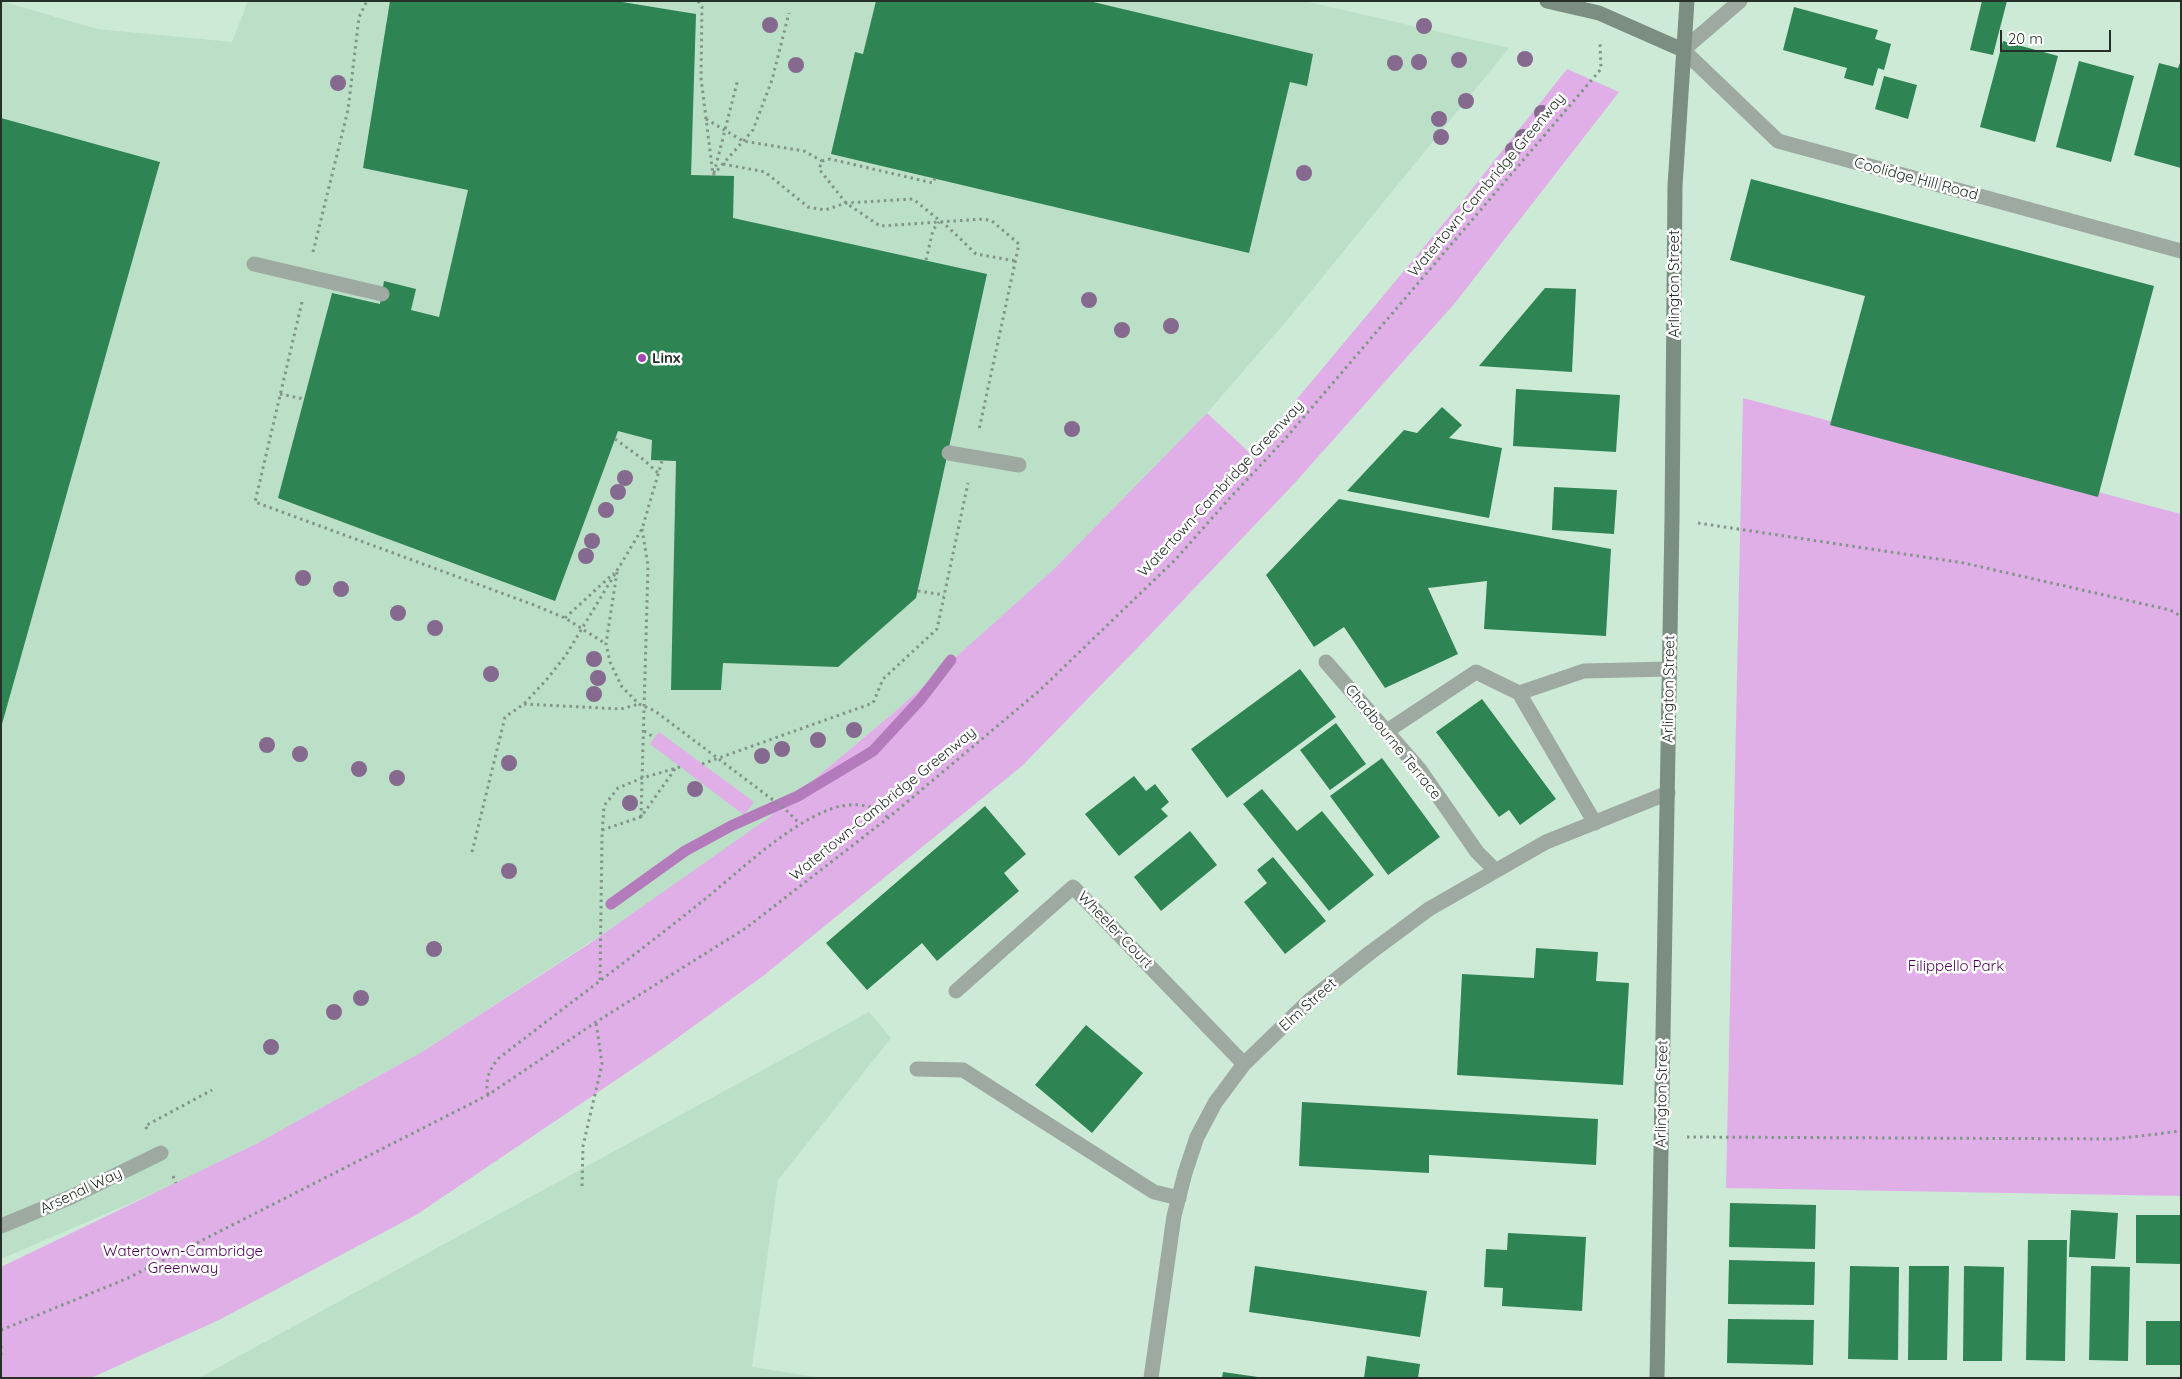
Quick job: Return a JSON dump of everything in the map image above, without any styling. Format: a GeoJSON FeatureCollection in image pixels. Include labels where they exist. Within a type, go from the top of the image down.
{"type":"FeatureCollection","features":[{"type":"Feature","properties":{"kind":"street"},"geometry":{"type":"LineString","coordinates":[[1547,1],[1599,14],[1683,50],[1740,1]]}},
{"type":"Feature","properties":{"kind":"street","name":"Arlington Street"},"geometry":{"type":"LineString","coordinates":[[1657,1378],[1670,669],[1675,186],[1683,50],[1688,1]]}},
{"type":"Feature","properties":{"kind":"street","name":"Coolidge Hill Road"},"geometry":{"type":"LineString","coordinates":[[1683,50],[1778,141],[2181,250]]}},
{"type":"Feature","properties":{"kind":"street"},"geometry":{"type":"LineString","coordinates":[[254,264],[382,294]]}},
{"type":"Feature","properties":{"kind":"street"},"geometry":{"type":"LineString","coordinates":[[949,453],[1019,465]]}},
{"type":"Feature","properties":{"kind":"street","name":"Chadbourne Terrace"},"geometry":{"type":"LineString","coordinates":[[1326,662],[1420,770],[1477,852],[1495,870]]}},
{"type":"Feature","properties":{"kind":"street"},"geometry":{"type":"LineString","coordinates":[[1519,692],[1584,671],[1670,669]]}},
{"type":"Feature","properties":{"kind":"street"},"geometry":{"type":"LineString","coordinates":[[1387,731],[1476,672],[1519,692],[1595,823]]}},
{"type":"Feature","properties":{"kind":"street","name":"Elm Street"},"geometry":{"type":"LineString","coordinates":[[1151,1378],[1174,1216],[1184,1173],[1197,1137],[1215,1103],[1244,1064],[1310,1000],[1429,909],[1546,842],[1668,793]]}},
{"type":"Feature","properties":{"kind":"street","name":"Wheeler Court"},"geometry":{"type":"LineString","coordinates":[[956,991],[1073,887],[1244,1064]]}},
{"type":"Feature","properties":{"kind":"street"},"geometry":{"type":"LineString","coordinates":[[916,1070],[963,1070],[1154,1192],[1179,1198]]}},
{"type":"Feature","properties":{"kind":"street","name":"Arsenal Way"},"geometry":{"type":"LineString","coordinates":[[1,1226],[71,1197],[161,1153]]}},
{"type":"Feature","properties":{"kind":"path"},"geometry":{"type":"LineString","coordinates":[[367,1],[359,17],[348,110],[255,502],[497,590],[565,618],[581,630],[606,644]]}},
{"type":"Feature","properties":{"kind":"path"},"geometry":{"type":"LineString","coordinates":[[698,1],[702,7],[701,78],[713,175]]}},
{"type":"Feature","properties":{"kind":"path"},"geometry":{"type":"LineString","coordinates":[[713,175],[753,130],[772,80],[789,13]]}},
{"type":"Feature","properties":{"kind":"path","name":"Watertown-Cambridge Greenway"},"geometry":{"type":"LineString","coordinates":[[1,1330],[126,1279],[488,1095],[596,1022],[746,928],[888,818],[1039,691],[1176,560],[1228,500],[1285,439],[1601,69]]}},
{"type":"Feature","properties":{"kind":"path"},"geometry":{"type":"LineString","coordinates":[[713,175],[738,79]]}},
{"type":"Feature","properties":{"kind":"path"},"geometry":{"type":"LineString","coordinates":[[706,119],[742,141],[804,151],[822,162]]}},
{"type":"Feature","properties":{"kind":"path"},"geometry":{"type":"LineString","coordinates":[[850,164],[852,158]]}},
{"type":"Feature","properties":{"kind":"path"},"geometry":{"type":"LineString","coordinates":[[702,764],[874,703],[883,679],[937,629],[1016,261],[1018,244],[992,221],[984,219],[880,226],[846,203],[819,169],[822,162],[830,159],[933,183],[934,178]]}},
{"type":"Feature","properties":{"kind":"path"},"geometry":{"type":"LineString","coordinates":[[723,164],[765,172],[808,207],[825,210],[846,203],[913,199],[939,222],[949,228],[976,254],[1016,261]]}},
{"type":"Feature","properties":{"kind":"path"},"geometry":{"type":"LineString","coordinates":[[926,260],[932,230],[939,222]]}},
{"type":"Feature","properties":{"kind":"path"},"geometry":{"type":"LineString","coordinates":[[280,394],[304,399]]}},
{"type":"Feature","properties":{"kind":"path"},"geometry":{"type":"LineString","coordinates":[[615,439],[644,460],[658,473]]}},
{"type":"Feature","properties":{"kind":"path"},"geometry":{"type":"LineString","coordinates":[[472,852],[505,717],[524,704],[554,670],[618,570],[642,529],[662,461]]}},
{"type":"Feature","properties":{"kind":"path"},"geometry":{"type":"LineString","coordinates":[[1672,520],[1964,563],[2170,610],[2181,616]]}},
{"type":"Feature","properties":{"kind":"path"},"geometry":{"type":"LineString","coordinates":[[641,817],[648,566],[642,529]]}},
{"type":"Feature","properties":{"kind":"path"},"geometry":{"type":"LineString","coordinates":[[565,618],[618,570]]}},
{"type":"Feature","properties":{"kind":"path"},"geometry":{"type":"LineString","coordinates":[[618,570],[606,644],[610,662],[622,687],[639,704]]}},
{"type":"Feature","properties":{"kind":"path"},"geometry":{"type":"LineString","coordinates":[[918,591],[944,595]]}},
{"type":"Feature","properties":{"kind":"path"},"geometry":{"type":"LineString","coordinates":[[524,704],[621,709],[639,704],[644,705],[785,809],[800,824]]}},
{"type":"Feature","properties":{"kind":"path"},"geometry":{"type":"LineString","coordinates":[[644,731],[655,738]]}},
{"type":"Feature","properties":{"kind":"path"},"geometry":{"type":"LineString","coordinates":[[600,980],[604,806],[618,788],[642,778],[680,767]]}},
{"type":"Feature","properties":{"kind":"path"},"geometry":{"type":"LineString","coordinates":[[602,830],[641,817],[675,769]]}},
{"type":"Feature","properties":{"kind":"path"},"geometry":{"type":"LineString","coordinates":[[488,1095],[486,1086],[490,1068],[499,1058],[800,824],[841,806],[871,806],[880,810],[888,818]]}},
{"type":"Feature","properties":{"kind":"path"},"geometry":{"type":"LineString","coordinates":[[582,1186],[583,1146],[602,1064],[596,1022]]}},
{"type":"Feature","properties":{"kind":"path"},"geometry":{"type":"LineString","coordinates":[[145,1126],[212,1090]]}},
{"type":"Feature","properties":{"kind":"path"},"geometry":{"type":"LineString","coordinates":[[1662,1137],[2115,1139],[2181,1131]]}},
{"type":"Feature","properties":{"kind":"path"},"geometry":{"type":"LineString","coordinates":[[1,1346],[1,1355]]}},
{"type":"Feature","properties":{"kind":"shaded area"},"geometry":{"type":"Polygon","coordinates":[[[1,1],[97,29],[232,42],[248,1],[1304,1],[1509,48],[1290,317],[1207,413],[1050,573],[898,709],[767,819],[685,880],[422,1052],[256,1144],[175,1184],[1,1259],[1,1]]]}},
{"type":"Feature","properties":{"kind":"shaded area"},"geometry":{"type":"Polygon","coordinates":[[[869,1012],[891,1038],[778,1180],[752,1367],[822,1378],[199,1378],[869,1012]]]}},
{"type":"Feature","properties":{"kind":"green space","name":"Watertown-Cambridge Greenway"},"geometry":{"type":"Polygon","coordinates":[[[1567,69],[1619,92],[1455,303],[1292,486],[1022,766],[763,976],[662,1049],[416,1215],[219,1320],[91,1378],[1,1378],[1,1267],[256,1144],[422,1052],[589,944],[767,819],[898,709],[1053,570],[1207,413],[1251,454],[1464,199],[1567,69]]]}},
{"type":"Feature","properties":{"kind":"green space","name":"Filippello Park"},"geometry":{"type":"Polygon","coordinates":[[[1743,398],[2181,514],[2181,1196],[1726,1188],[1743,398]]]}},
{"type":"Feature","properties":{"kind":"green space"},"geometry":{"type":"Polygon","coordinates":[[[659,732],[754,802],[744,815],[650,744],[659,732]]]}},
{"type":"Feature","properties":{"kind":"building","name":"Linx"},"geometry":{"type":"Polygon","coordinates":[[[390,1],[616,1],[696,14],[691,175],[734,176],[733,218],[987,274],[916,598],[838,667],[723,663],[721,690],[671,690],[676,461],[651,460],[652,440],[618,431],[555,601],[278,498],[332,293],[380,304],[384,281],[416,289],[411,310],[439,317],[468,190],[363,168],[390,1]]]}},
{"type":"Feature","properties":{"kind":"building"},"geometry":{"type":"Polygon","coordinates":[[[876,1],[1089,1],[1313,54],[1307,86],[1290,82],[1249,253],[831,154],[855,52],[863,54],[876,1]]]}},
{"type":"Feature","properties":{"kind":"building"},"geometry":{"type":"Polygon","coordinates":[[[1982,1],[2007,1],[1993,55],[1970,50],[1982,1]]]}},
{"type":"Feature","properties":{"kind":"building"},"geometry":{"type":"Polygon","coordinates":[[[1794,7],[1878,30],[1875,39],[1891,44],[1884,70],[1878,68],[1873,86],[1844,78],[1847,68],[1783,50],[1794,7]]]}},
{"type":"Feature","properties":{"kind":"building"},"geometry":{"type":"Polygon","coordinates":[[[2003,41],[2058,56],[2035,142],[1980,127],[2003,41]]]}},
{"type":"Feature","properties":{"kind":"building"},"geometry":{"type":"Polygon","coordinates":[[[2181,60],[2181,168],[2134,155],[2159,63],[2178,68],[2181,60]]]}},
{"type":"Feature","properties":{"kind":"building"},"geometry":{"type":"Polygon","coordinates":[[[2079,61],[2134,76],[2111,162],[2056,147],[2079,61]]]}},
{"type":"Feature","properties":{"kind":"building"},"geometry":{"type":"Polygon","coordinates":[[[1884,76],[1917,85],[1908,119],[1875,109],[1884,76]]]}},
{"type":"Feature","properties":{"kind":"building"},"geometry":{"type":"Polygon","coordinates":[[[1,118],[160,162],[2,724],[1,724],[1,118]]]}},
{"type":"Feature","properties":{"kind":"building"},"geometry":{"type":"Polygon","coordinates":[[[1751,179],[2154,286],[2098,497],[1830,425],[1865,296],[1730,260],[1751,179]]]}},
{"type":"Feature","properties":{"kind":"building"},"geometry":{"type":"Polygon","coordinates":[[[1545,288],[1576,289],[1572,372],[1479,366],[1545,288]]]}},
{"type":"Feature","properties":{"kind":"building"},"geometry":{"type":"Polygon","coordinates":[[[1516,389],[1620,395],[1616,452],[1513,446],[1516,389]]]}},
{"type":"Feature","properties":{"kind":"building"},"geometry":{"type":"Polygon","coordinates":[[[1442,407],[1462,425],[1449,438],[1502,448],[1489,518],[1347,491],[1404,430],[1417,433],[1442,407]]]}},
{"type":"Feature","properties":{"kind":"building"},"geometry":{"type":"Polygon","coordinates":[[[1554,487],[1617,490],[1614,534],[1552,530],[1554,487]]]}},
{"type":"Feature","properties":{"kind":"building"},"geometry":{"type":"Polygon","coordinates":[[[1339,499],[1611,549],[1606,636],[1484,629],[1487,581],[1428,588],[1458,654],[1385,688],[1344,627],[1314,647],[1266,575],[1339,499]]]}},
{"type":"Feature","properties":{"kind":"building"},"geometry":{"type":"Polygon","coordinates":[[[1300,669],[1336,717],[1227,798],[1191,749],[1300,669]]]}},
{"type":"Feature","properties":{"kind":"building"},"geometry":{"type":"Polygon","coordinates":[[[1482,699],[1556,799],[1520,825],[1509,810],[1499,817],[1436,732],[1482,699]]]}},
{"type":"Feature","properties":{"kind":"building"},"geometry":{"type":"Polygon","coordinates":[[[1336,723],[1366,764],[1330,790],[1300,750],[1336,723]]]}},
{"type":"Feature","properties":{"kind":"building"},"geometry":{"type":"Polygon","coordinates":[[[1382,758],[1440,837],[1388,875],[1330,796],[1382,758]]]}},
{"type":"Feature","properties":{"kind":"building"},"geometry":{"type":"Polygon","coordinates":[[[1134,776],[1146,791],[1155,784],[1169,802],[1161,809],[1168,816],[1119,856],[1085,814],[1134,776]]]}},
{"type":"Feature","properties":{"kind":"building"},"geometry":{"type":"Polygon","coordinates":[[[1262,789],[1297,831],[1322,811],[1374,875],[1329,911],[1243,804],[1262,789]]]}},
{"type":"Feature","properties":{"kind":"building"},"geometry":{"type":"Polygon","coordinates":[[[985,806],[1026,854],[1004,873],[1019,891],[937,961],[922,943],[867,990],[826,943],[985,806]]]}},
{"type":"Feature","properties":{"kind":"building"},"geometry":{"type":"Polygon","coordinates":[[[1190,831],[1217,865],[1161,911],[1134,877],[1190,831]]]}},
{"type":"Feature","properties":{"kind":"building"},"geometry":{"type":"Polygon","coordinates":[[[1273,857],[1326,921],[1285,954],[1244,902],[1267,883],[1257,870],[1273,857]]]}},
{"type":"Feature","properties":{"kind":"building"},"geometry":{"type":"Polygon","coordinates":[[[1536,948],[1598,952],[1596,981],[1629,983],[1623,1085],[1457,1075],[1462,974],[1534,978],[1536,948]]]}},
{"type":"Feature","properties":{"kind":"building"},"geometry":{"type":"Polygon","coordinates":[[[1086,1025],[1143,1073],[1092,1133],[1035,1085],[1086,1025]]]}},
{"type":"Feature","properties":{"kind":"building"},"geometry":{"type":"Polygon","coordinates":[[[1302,1102],[1598,1119],[1596,1165],[1429,1155],[1429,1173],[1299,1166],[1302,1102]]]}},
{"type":"Feature","properties":{"kind":"building"},"geometry":{"type":"Polygon","coordinates":[[[1730,1203],[1816,1205],[1815,1249],[1729,1247],[1730,1203]]]}},
{"type":"Feature","properties":{"kind":"building"},"geometry":{"type":"Polygon","coordinates":[[[2071,1210],[2118,1213],[2115,1259],[2069,1257],[2071,1210]]]}},
{"type":"Feature","properties":{"kind":"building"},"geometry":{"type":"Polygon","coordinates":[[[2136,1215],[2181,1215],[2181,1264],[2136,1263],[2136,1215]]]}},
{"type":"Feature","properties":{"kind":"building"},"geometry":{"type":"Polygon","coordinates":[[[1508,1233],[1586,1237],[1582,1311],[1502,1306],[1503,1288],[1484,1287],[1486,1249],[1507,1250],[1508,1233]]]}},
{"type":"Feature","properties":{"kind":"building"},"geometry":{"type":"Polygon","coordinates":[[[2028,1240],[2067,1240],[2065,1361],[2026,1360],[2028,1240]]]}},
{"type":"Feature","properties":{"kind":"building"},"geometry":{"type":"Polygon","coordinates":[[[1729,1260],[1815,1262],[1814,1305],[1728,1304],[1729,1260]]]}},
{"type":"Feature","properties":{"kind":"building"},"geometry":{"type":"Polygon","coordinates":[[[1255,1266],[1427,1291],[1420,1337],[1249,1312],[1255,1266]]]}},
{"type":"Feature","properties":{"kind":"building"},"geometry":{"type":"Polygon","coordinates":[[[1850,1266],[1899,1267],[1898,1360],[1848,1359],[1850,1266]]]}},
{"type":"Feature","properties":{"kind":"building"},"geometry":{"type":"Polygon","coordinates":[[[1909,1266],[1949,1266],[1947,1360],[1908,1360],[1909,1266]]]}},
{"type":"Feature","properties":{"kind":"building"},"geometry":{"type":"Polygon","coordinates":[[[1964,1266],[2004,1267],[2002,1361],[1963,1361],[1964,1266]]]}},
{"type":"Feature","properties":{"kind":"building"},"geometry":{"type":"Polygon","coordinates":[[[2091,1266],[2130,1267],[2128,1361],[2089,1360],[2091,1266]]]}},
{"type":"Feature","properties":{"kind":"building"},"geometry":{"type":"Polygon","coordinates":[[[1728,1319],[1814,1320],[1813,1365],[1727,1363],[1728,1319]]]}},
{"type":"Feature","properties":{"kind":"building"},"geometry":{"type":"Polygon","coordinates":[[[2146,1321],[2181,1321],[2181,1365],[2146,1365],[2146,1321]]]}},
{"type":"Feature","properties":{"kind":"building"},"geometry":{"type":"Polygon","coordinates":[[[1367,1356],[1420,1364],[1418,1378],[1364,1378],[1367,1356]]]}},
{"type":"Feature","properties":{"kind":"building"},"geometry":{"type":"Polygon","coordinates":[[[1223,1372],[1258,1377],[1222,1378],[1223,1372]]]}},
{"type":"Feature","properties":{"kind":"waterway"},"geometry":{"type":"LineString","coordinates":[[611,904],[685,851],[731,826],[798,796],[873,751],[921,699],[951,660]]}},
{"type":"Feature","properties":{"kind":"place","name":"Linx"},"geometry":{"type":"Point","coordinates":[642,358]}}]}
